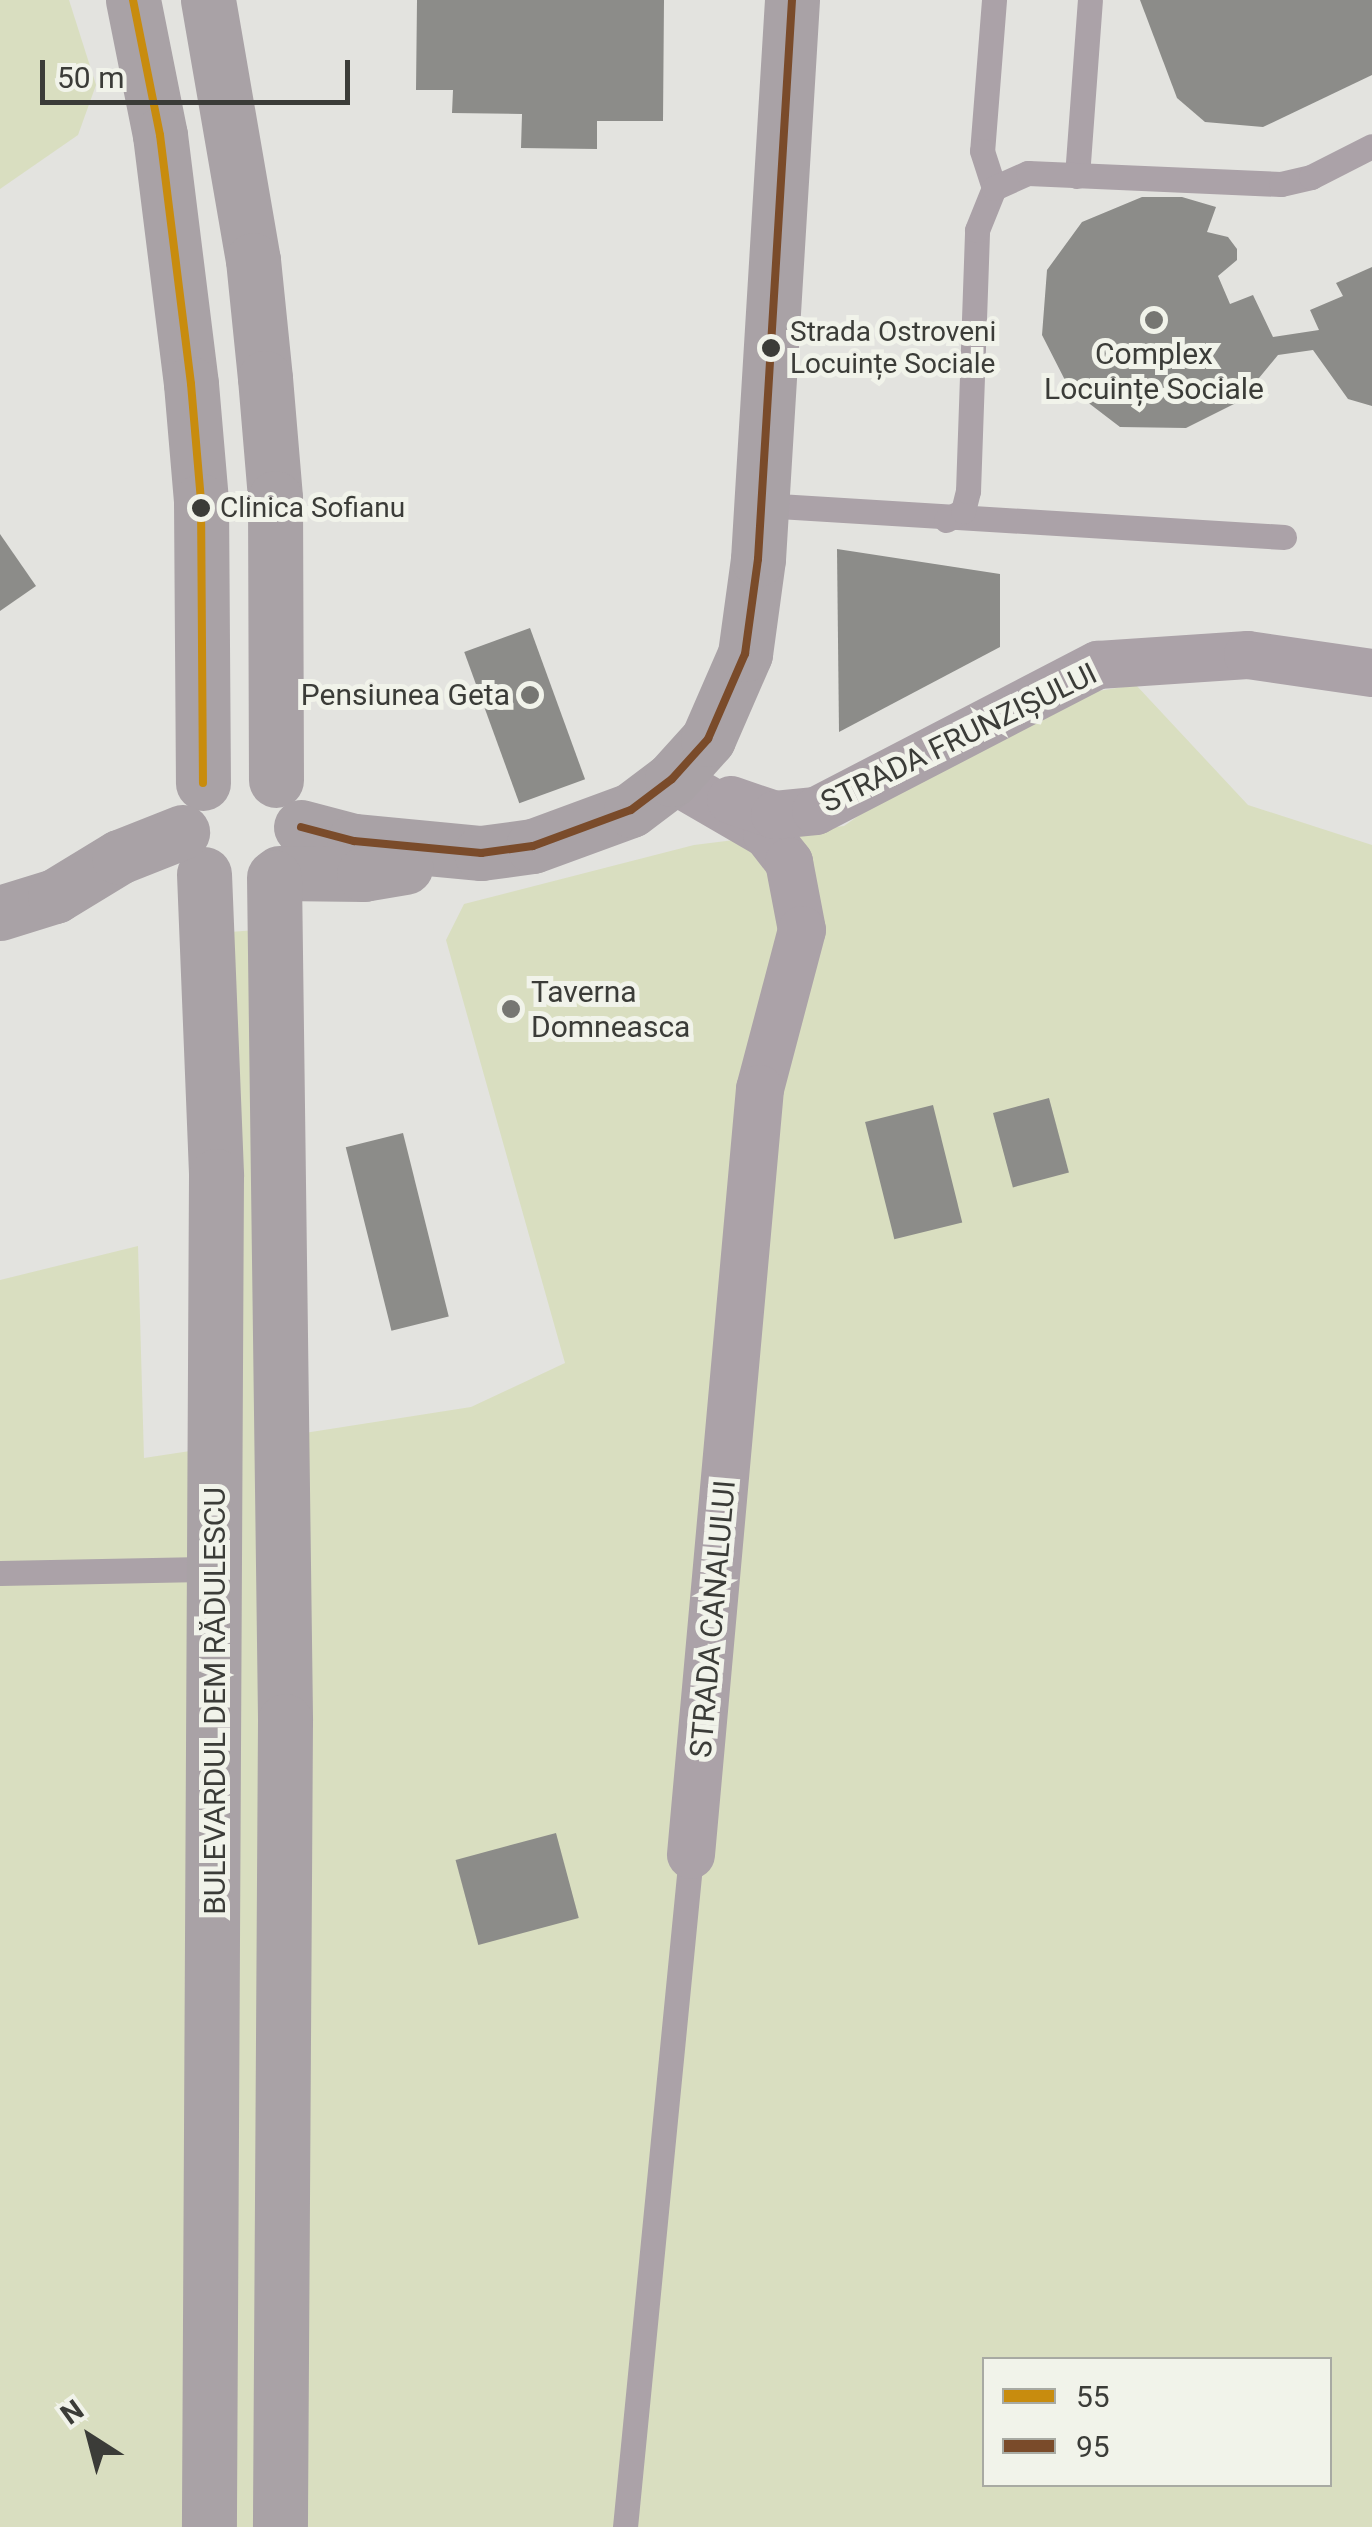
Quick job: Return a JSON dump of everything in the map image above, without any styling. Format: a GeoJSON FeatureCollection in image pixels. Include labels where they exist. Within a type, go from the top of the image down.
{"type":"FeatureCollection","features":[{"type":"Feature","properties":{"kind":"main road","name":"BULEVARDUL DEM RĂDULESCU"},"geometry":{"type":"LineString","coordinates":[[134,0],[160,135],[201,501],[197,840],[216,1176],[209,2527]]}},
{"type":"Feature","properties":{"kind":"main road"},"geometry":{"type":"LineString","coordinates":[[208,0],[253,260],[276,498],[282,839],[285,1721],[280,2527]]}},
{"type":"Feature","properties":{"kind":"main road"},"geometry":{"type":"LineString","coordinates":[[0,913],[143,874],[197,840],[231,770],[282,839],[364,874],[590,830],[672,779],[708,739],[739,670],[762,506],[792,0]]}},
{"type":"Feature","properties":{"kind":"main road"},"geometry":{"type":"LineString","coordinates":[[197,840],[239,887],[282,839]]}},
{"type":"Feature","properties":{"kind":"street","name":"STRADA FRUNZIȘULUI"},"geometry":{"type":"LineString","coordinates":[[672,779],[775,816],[816,811],[1098,665],[1248,655],[1372,673]]}},
{"type":"Feature","properties":{"kind":"street","name":"STRADA CANALULUI"},"geometry":{"type":"LineString","coordinates":[[672,779],[768,834],[789,862],[802,930],[760,1089],[691,1854]]}},
{"type":"Feature","properties":{"kind":"lane"},"geometry":{"type":"LineString","coordinates":[[946,520],[964,511],[968,491],[976,230],[994,188],[982,151],[994,0]]}},
{"type":"Feature","properties":{"kind":"lane"},"geometry":{"type":"LineString","coordinates":[[1076,176],[1090,0]]}},
{"type":"Feature","properties":{"kind":"lane"},"geometry":{"type":"LineString","coordinates":[[994,188],[1028,173],[1250,188],[1311,177],[1372,146]]}},
{"type":"Feature","properties":{"kind":"lane"},"geometry":{"type":"LineString","coordinates":[[762,506],[946,520],[1284,537]]}},
{"type":"Feature","properties":{"kind":"lane"},"geometry":{"type":"LineString","coordinates":[[0,1574],[216,1569]]}},
{"type":"Feature","properties":{"kind":"lane","name":"STRADA CANALULUI"},"geometry":{"type":"LineString","coordinates":[[625,2527],[691,1854]]}},
{"type":"Feature","properties":{"kind":"green space"},"geometry":{"type":"Polygon","coordinates":[[[0,0],[69,0],[96,85],[78,135],[0,189],[0,0]]]}},
{"type":"Feature","properties":{"kind":"green space"},"geometry":{"type":"Polygon","coordinates":[[[1136,685],[1248,805],[1372,845],[1372,2527],[0,2527],[0,1280],[138,1246],[144,1458],[236,1444],[230,932],[257,930],[266,1439],[471,1407],[565,1363],[446,940],[464,904],[694,845],[844,826],[917,774],[1085,693],[1136,685]]]}},
{"type":"Feature","properties":{"kind":"building"},"geometry":{"type":"Polygon","coordinates":[[[417,0],[664,0],[663,121],[597,121],[597,149],[521,148],[522,114],[452,113],[453,90],[416,90],[417,0]]]}},
{"type":"Feature","properties":{"kind":"building"},"geometry":{"type":"Polygon","coordinates":[[[1140,0],[1372,0],[1372,75],[1263,127],[1205,122],[1177,98],[1140,0]]]}},
{"type":"Feature","properties":{"kind":"building","name":"Complex Locuințe Sociale"},"geometry":{"type":"Polygon","coordinates":[[[1142,197],[1182,197],[1216,207],[1207,232],[1228,237],[1237,249],[1237,260],[1218,276],[1230,304],[1253,295],[1273,337],[1319,330],[1310,310],[1343,296],[1336,283],[1372,267],[1372,406],[1348,399],[1313,350],[1278,355],[1240,401],[1186,428],[1120,427],[1069,388],[1042,335],[1047,270],[1082,222],[1142,197]]]}},
{"type":"Feature","properties":{"kind":"building"},"geometry":{"type":"Polygon","coordinates":[[[0,534],[36,586],[0,611],[0,534]]]}},
{"type":"Feature","properties":{"kind":"building"},"geometry":{"type":"Polygon","coordinates":[[[837,549],[1000,574],[1000,647],[839,732],[837,549]]]}},
{"type":"Feature","properties":{"kind":"building"},"geometry":{"type":"Polygon","coordinates":[[[530,628],[585,779],[519,803],[464,652],[530,628]]]}},
{"type":"Feature","properties":{"kind":"building"},"geometry":{"type":"Polygon","coordinates":[[[1049,1098],[1069,1172],[1013,1187],[993,1113],[1049,1098]]]}},
{"type":"Feature","properties":{"kind":"building"},"geometry":{"type":"Polygon","coordinates":[[[933,1105],[962,1222],[894,1239],[865,1122],[933,1105]]]}},
{"type":"Feature","properties":{"kind":"building"},"geometry":{"type":"Polygon","coordinates":[[[403,1133],[449,1316],[391,1331],[346,1147],[403,1133]]]}},
{"type":"Feature","properties":{"kind":"building"},"geometry":{"type":"Polygon","coordinates":[[[556,1833],[579,1918],[478,1945],[456,1860],[556,1833]]]}},
{"type":"Feature","properties":{"kind":"transit line","name":"55"},"geometry":{"type":"LineString","coordinates":[[133,0],[160,135],[191,384],[201,501],[203,783]]}},
{"type":"Feature","properties":{"kind":"transit line","name":"95"},"geometry":{"type":"LineString","coordinates":[[301,827],[354,841],[481,853],[533,846],[631,810],[672,779],[708,739],[745,654],[758,559],[792,0]]}},
{"type":"Feature","properties":{"kind":"place","name":"Complex Locuințe Sociale"},"geometry":{"type":"Point","coordinates":[1154,320]}},
{"type":"Feature","properties":{"kind":"place","name":"Strada Ostroveni Locuințe Sociale"},"geometry":{"type":"Point","coordinates":[771,348]}},
{"type":"Feature","properties":{"kind":"place","name":"Clinica Sofianu"},"geometry":{"type":"Point","coordinates":[201,508]}},
{"type":"Feature","properties":{"kind":"place","name":"Pensiunea Geta"},"geometry":{"type":"Point","coordinates":[530,695]}},
{"type":"Feature","properties":{"kind":"place","name":"Taverna Domneasca"},"geometry":{"type":"Point","coordinates":[511,1009]}}]}
